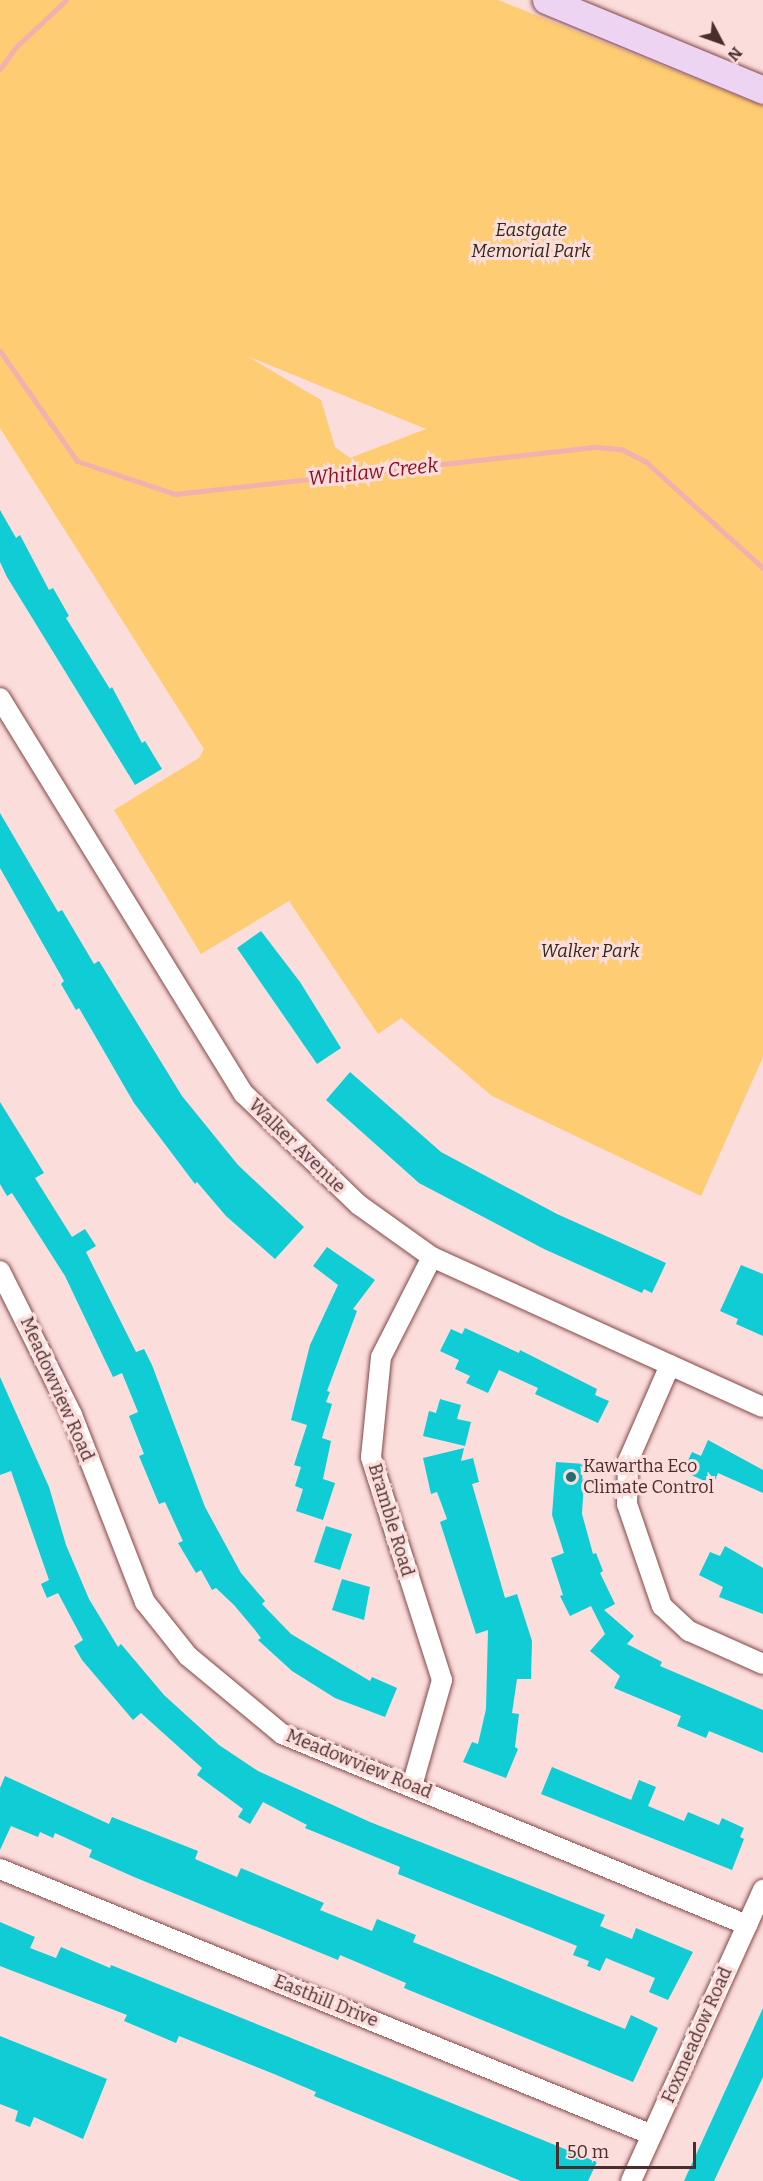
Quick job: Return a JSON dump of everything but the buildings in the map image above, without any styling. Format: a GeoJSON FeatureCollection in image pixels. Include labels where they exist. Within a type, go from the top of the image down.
{"type":"FeatureCollection","features":[{"type":"Feature","properties":{"kind":"main road"},"geometry":{"type":"LineString","coordinates":[[546,0],[763,90]]}},
{"type":"Feature","properties":{"kind":"street","name":"Walker Avenue"},"geometry":{"type":"LineString","coordinates":[[0,698],[244,1094],[359,1205],[432,1257],[763,1407]]}},
{"type":"Feature","properties":{"kind":"street","name":"Bramble Road"},"geometry":{"type":"LineString","coordinates":[[412,1786],[442,1680],[370,1457],[381,1357],[432,1257]]}},
{"type":"Feature","properties":{"kind":"street","name":"Meadowview Road"},"geometry":{"type":"LineString","coordinates":[[0,1271],[72,1415],[145,1602],[189,1656],[282,1734],[747,1925]]}},
{"type":"Feature","properties":{"kind":"street"},"geometry":{"type":"LineString","coordinates":[[670,1365],[628,1461],[627,1504],[662,1606],[689,1631],[763,1664]]}},
{"type":"Feature","properties":{"kind":"street","name":"Easthill Drive"},"geometry":{"type":"LineString","coordinates":[[0,1869],[652,2134]]}},
{"type":"Feature","properties":{"kind":"street","name":"Foxmeadow Road"},"geometry":{"type":"LineString","coordinates":[[631,2181],[763,1890]]}},
{"type":"Feature","properties":{"kind":"green space"},"geometry":{"type":"Polygon","coordinates":[[[0,0],[498,0],[763,106],[763,1057],[701,1196],[492,1096],[401,1018],[378,1034],[289,901],[201,954],[114,810],[199,758],[204,749],[0,428],[0,0]],[[247,356],[321,400],[335,447],[350,458],[426,429],[247,356]]]}},
{"type":"Feature","properties":{"kind":"waterway","name":"Whitlaw Creek"},"geometry":{"type":"LineString","coordinates":[[0,69],[17,46],[66,0]]}},
{"type":"Feature","properties":{"kind":"waterway","name":"Whitlaw Creek"},"geometry":{"type":"LineString","coordinates":[[0,351],[77,461],[175,494],[596,447],[621,449],[645,461],[763,568]]}},
{"type":"Feature","properties":{"kind":"place","name":"Kawartha Eco Climate Control"},"geometry":{"type":"Point","coordinates":[571,1477]}},
{"type":"Feature","properties":{"kind":"park label","name":"Eastgate Memorial Park"},"geometry":{"type":"Point","coordinates":[531,241]}},
{"type":"Feature","properties":{"kind":"park label","name":"Walker Park"},"geometry":{"type":"Point","coordinates":[590,951]}}]}
